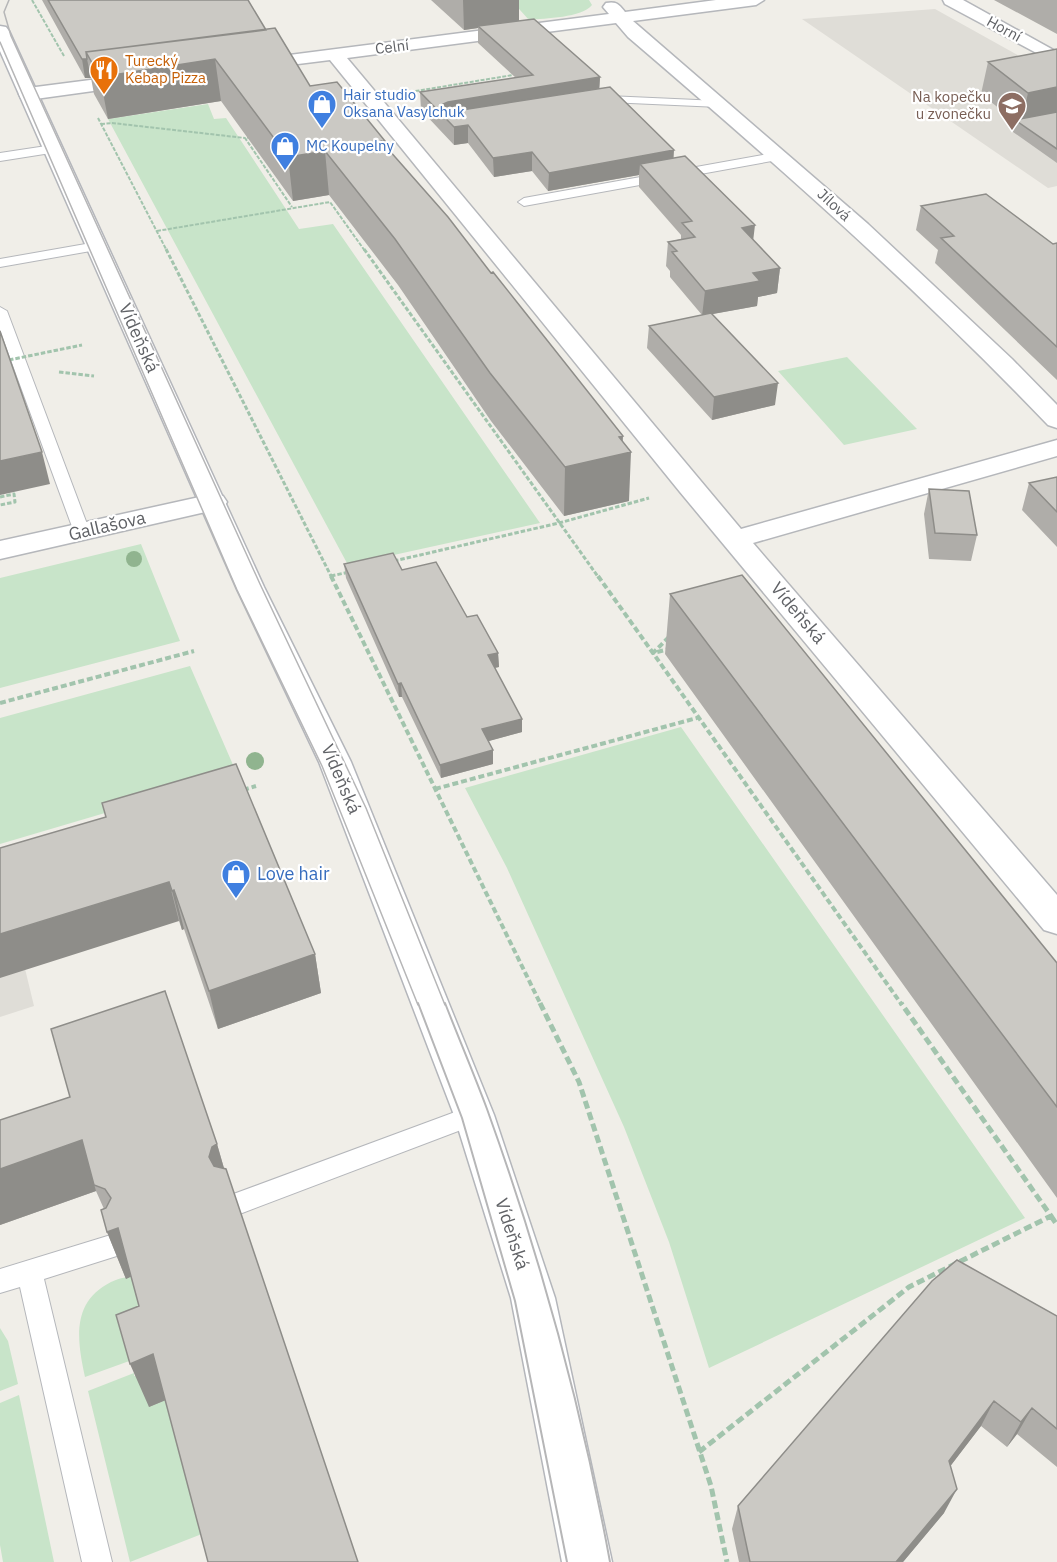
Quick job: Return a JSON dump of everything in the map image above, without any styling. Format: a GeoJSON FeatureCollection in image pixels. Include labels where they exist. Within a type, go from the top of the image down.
{"type":"FeatureCollection","features":[{"type":"Feature","properties":{"kind":"street","name":"Jílová"},"geometry":{"type":"LineString","coordinates":[[603,0],[623,18],[634,33],[779,156],[1003,364],[1057,420]]}},
{"type":"Feature","properties":{"kind":"street","name":"Celní"},"geometry":{"type":"LineString","coordinates":[[233,68],[756,0]]}},
{"type":"Feature","properties":{"kind":"street","name":"Horní"},"geometry":{"type":"LineString","coordinates":[[951,0],[1057,59]]}},
{"type":"Feature","properties":{"kind":"street","name":"Vídeňská"},"geometry":{"type":"LineString","coordinates":[[0,31],[250,587],[335,762],[474,1114],[533,1299],[587,1562]]}},
{"type":"Feature","properties":{"kind":"street","name":"Vídeňská"},"geometry":{"type":"LineString","coordinates":[[334,54],[690,486],[1057,920]]}},
{"type":"Feature","properties":{"kind":"street"},"geometry":{"type":"LineString","coordinates":[[28,94],[151,78]]}},
{"type":"Feature","properties":{"kind":"street"},"geometry":{"type":"LineString","coordinates":[[736,539],[1057,448]]}},
{"type":"Feature","properties":{"kind":"street","name":"Gallašova"},"geometry":{"type":"LineString","coordinates":[[0,550],[213,502]]}},
{"type":"Feature","properties":{"kind":"lane"},"geometry":{"type":"LineString","coordinates":[[585,103],[608,99],[719,104]]}},
{"type":"Feature","properties":{"kind":"lane"},"geometry":{"type":"LineString","coordinates":[[0,158],[53,149]]}},
{"type":"Feature","properties":{"kind":"lane"},"geometry":{"type":"LineString","coordinates":[[524,202],[779,156]]}},
{"type":"Feature","properties":{"kind":"lane"},"geometry":{"type":"LineString","coordinates":[[0,263],[97,246]]}},
{"type":"Feature","properties":{"kind":"lane"},"geometry":{"type":"LineString","coordinates":[[0,311],[82,532]]}},
{"type":"Feature","properties":{"kind":"lane"},"geometry":{"type":"LineString","coordinates":[[237,1204],[474,1114]]}},
{"type":"Feature","properties":{"kind":"lane"},"geometry":{"type":"LineString","coordinates":[[0,1281],[114,1246]]}},
{"type":"Feature","properties":{"kind":"lane"},"geometry":{"type":"LineString","coordinates":[[29,1272],[97,1562]]}},
{"type":"Feature","properties":{"kind":"path"},"geometry":{"type":"LineString","coordinates":[[32,0],[157,231],[331,576],[579,1082],[711,1486],[727,1562]]}},
{"type":"Feature","properties":{"kind":"path"},"geometry":{"type":"LineString","coordinates":[[407,93],[513,75]]}},
{"type":"Feature","properties":{"kind":"path"},"geometry":{"type":"LineString","coordinates":[[101,124],[112,123],[245,138],[256,136]]}},
{"type":"Feature","properties":{"kind":"path"},"geometry":{"type":"LineString","coordinates":[[245,138],[292,207]]}},
{"type":"Feature","properties":{"kind":"path"},"geometry":{"type":"LineString","coordinates":[[157,231],[341,200]]}},
{"type":"Feature","properties":{"kind":"path"},"geometry":{"type":"LineString","coordinates":[[330,202],[653,653],[1057,1225]]}},
{"type":"Feature","properties":{"kind":"path"},"geometry":{"type":"LineString","coordinates":[[9,360],[82,345]]}},
{"type":"Feature","properties":{"kind":"path"},"geometry":{"type":"LineString","coordinates":[[389,562],[559,523],[690,486]]}},
{"type":"Feature","properties":{"kind":"path"},"geometry":{"type":"LineString","coordinates":[[0,497],[14,494],[15,502],[0,505]]}},
{"type":"Feature","properties":{"kind":"path"},"geometry":{"type":"LineString","coordinates":[[331,576],[354,570]]}},
{"type":"Feature","properties":{"kind":"path"},"geometry":{"type":"LineString","coordinates":[[653,653],[677,629]]}},
{"type":"Feature","properties":{"kind":"path"},"geometry":{"type":"LineString","coordinates":[[653,653],[675,647]]}},
{"type":"Feature","properties":{"kind":"path"},"geometry":{"type":"LineString","coordinates":[[0,703],[194,651]]}},
{"type":"Feature","properties":{"kind":"path"},"geometry":{"type":"LineString","coordinates":[[434,789],[697,718]]}},
{"type":"Feature","properties":{"kind":"path"},"geometry":{"type":"LineString","coordinates":[[233,792],[255,786]]}},
{"type":"Feature","properties":{"kind":"path"},"geometry":{"type":"LineString","coordinates":[[699,1452],[909,1287],[1051,1216]]}},
{"type":"Feature","properties":{"kind":"shaded area","name":"Na kopečku u zvonečku"},"geometry":{"type":"Polygon","coordinates":[[[935,9],[1057,77],[1057,186],[1048,188],[802,19],[935,9]]]}},
{"type":"Feature","properties":{"kind":"shaded area"},"geometry":{"type":"Polygon","coordinates":[[[6,890],[34,1006],[0,1017],[0,892],[6,890]]]}},
{"type":"Feature","properties":{"kind":"green space"},"geometry":{"type":"Polygon","coordinates":[[[511,0],[589,0],[592,5],[572,15],[529,20],[511,0]]]}},
{"type":"Feature","properties":{"kind":"green space"},"geometry":{"type":"Polygon","coordinates":[[[208,104],[214,119],[226,118],[299,229],[333,224],[540,523],[348,565],[108,119],[208,104]]]}},
{"type":"Feature","properties":{"kind":"green space"},"geometry":{"type":"Polygon","coordinates":[[[847,357],[917,429],[844,445],[778,371],[847,357]]]}},
{"type":"Feature","properties":{"kind":"green space"},"geometry":{"type":"Polygon","coordinates":[[[141,544],[180,641],[0,688],[0,578],[141,544]]]}},
{"type":"Feature","properties":{"kind":"green space"},"geometry":{"type":"Polygon","coordinates":[[[190,666],[237,774],[0,844],[0,718],[190,666]]]}},
{"type":"Feature","properties":{"kind":"green space"},"geometry":{"type":"Polygon","coordinates":[[[681,727],[1025,1218],[709,1368],[669,1242],[624,1127],[507,868],[465,788],[681,727]]]}},
{"type":"Feature","properties":{"kind":"green space"},"geometry":{"type":"Polygon","coordinates":[[[137,1274],[157,1351],[85,1377],[79,1336],[83,1311],[98,1290],[115,1280],[137,1274]]]}},
{"type":"Feature","properties":{"kind":"green space"},"geometry":{"type":"Polygon","coordinates":[[[0,1328],[8,1341],[18,1384],[0,1391],[0,1328]]]}},
{"type":"Feature","properties":{"kind":"green space"},"geometry":{"type":"Polygon","coordinates":[[[134,1373],[134,1376],[139,1375],[171,1398],[207,1532],[130,1562],[88,1391],[134,1373]]]}},
{"type":"Feature","properties":{"kind":"green space"},"geometry":{"type":"Polygon","coordinates":[[[19,1395],[54,1562],[3,1562],[0,1545],[0,1403],[19,1395]]]}},
{"type":"Feature","properties":{"kind":"building"},"geometry":{"type":"Polygon","coordinates":[[[48,0],[248,0],[266,30],[86,52],[87,59],[82,59],[48,0]]]}},
{"type":"Feature","properties":{"kind":"building"},"geometry":{"type":"Polygon","coordinates":[[[534,19],[600,77],[448,102],[441,105],[441,109],[449,112],[610,87],[674,150],[549,173],[532,152],[493,158],[468,125],[454,127],[420,92],[533,75],[478,26],[534,19]]]}},
{"type":"Feature","properties":{"kind":"building"},"geometry":{"type":"Polygon","coordinates":[[[275,28],[310,86],[337,82],[385,141],[381,141],[448,217],[491,273],[493,272],[623,436],[619,437],[631,452],[565,467],[490,373],[395,239],[325,151],[288,157],[215,59],[100,77],[86,52],[275,28]]]}},
{"type":"Feature","properties":{"kind":"building"},"geometry":{"type":"Polygon","coordinates":[[[1057,49],[1057,87],[1028,93],[988,62],[1057,49]]]}},
{"type":"Feature","properties":{"kind":"building"},"geometry":{"type":"Polygon","coordinates":[[[1057,112],[1057,149],[1015,120],[1057,112]]]}},
{"type":"Feature","properties":{"kind":"building"},"geometry":{"type":"Polygon","coordinates":[[[685,156],[755,225],[742,228],[780,268],[753,273],[760,281],[705,291],[672,252],[677,251],[668,242],[695,237],[682,223],[692,221],[640,164],[685,156]]]}},
{"type":"Feature","properties":{"kind":"building"},"geometry":{"type":"Polygon","coordinates":[[[986,194],[1053,244],[1057,243],[1057,347],[941,238],[954,236],[921,206],[986,194]]]}},
{"type":"Feature","properties":{"kind":"building"},"geometry":{"type":"Polygon","coordinates":[[[711,313],[778,383],[714,397],[649,326],[711,313]]]}},
{"type":"Feature","properties":{"kind":"building"},"geometry":{"type":"Polygon","coordinates":[[[0,331],[42,452],[0,461],[0,331]]]}},
{"type":"Feature","properties":{"kind":"building"},"geometry":{"type":"Polygon","coordinates":[[[1057,477],[1057,512],[1029,483],[1057,477]]]}},
{"type":"Feature","properties":{"kind":"building"},"geometry":{"type":"Polygon","coordinates":[[[929,489],[969,491],[977,535],[935,533],[929,489]]]}},
{"type":"Feature","properties":{"kind":"building"},"geometry":{"type":"Polygon","coordinates":[[[393,553],[402,570],[436,562],[467,617],[477,615],[498,653],[488,655],[522,719],[482,729],[493,750],[440,765],[401,683],[398,684],[344,564],[393,553]]]}},
{"type":"Feature","properties":{"kind":"building"},"geometry":{"type":"Polygon","coordinates":[[[742,575],[1057,963],[1057,1107],[670,594],[742,575]]]}},
{"type":"Feature","properties":{"kind":"building"},"geometry":{"type":"Polygon","coordinates":[[[236,764],[315,954],[209,991],[174,890],[172,891],[169,882],[0,934],[0,848],[106,817],[102,803],[236,764]]]}},
{"type":"Feature","properties":{"kind":"building"},"geometry":{"type":"Polygon","coordinates":[[[165,991],[217,1144],[212,1147],[209,1157],[214,1166],[226,1169],[358,1562],[208,1562],[153,1354],[130,1364],[116,1315],[139,1306],[118,1228],[107,1232],[101,1210],[106,1208],[111,1198],[105,1189],[94,1185],[82,1140],[0,1169],[0,1120],[70,1097],[51,1029],[165,991]]]}},
{"type":"Feature","properties":{"kind":"building"},"geometry":{"type":"Polygon","coordinates":[[[957,1260],[1057,1316],[1057,1429],[1032,1408],[1021,1422],[994,1401],[949,1461],[957,1489],[896,1562],[750,1562],[738,1506],[932,1281],[957,1260]]]}},
{"type":"Feature","properties":{"kind":"tram line"},"geometry":{"type":"LineString","coordinates":[[9,0],[4,12],[11,36],[260,584],[366,808],[445,1005]]}},
{"type":"Feature","properties":{"kind":"tram line"},"geometry":{"type":"LineString","coordinates":[[0,42],[237,590],[322,766],[418,1005]]}},
{"type":"Feature","properties":{"kind":"tram line"},"geometry":{"type":"LineString","coordinates":[[418,1003],[462,1118],[515,1301],[567,1562]]}},
{"type":"Feature","properties":{"kind":"tram line"},"geometry":{"type":"LineString","coordinates":[[445,1003],[487,1109],[542,1277],[573,1390],[610,1562]]}},
{"type":"Feature","properties":{"kind":"place","name":"Turecký Kebap Pizza"},"geometry":{"type":"Point","coordinates":[104,96]}},
{"type":"Feature","properties":{"kind":"place","name":"Hair studio Oksana Vasylchuk"},"geometry":{"type":"Point","coordinates":[322,130]}},
{"type":"Feature","properties":{"kind":"place","name":"Na kopečku u zvonečku"},"geometry":{"type":"Point","coordinates":[1012,132]}},
{"type":"Feature","properties":{"kind":"place","name":"MC Koupelny"},"geometry":{"type":"Point","coordinates":[285,172]}},
{"type":"Feature","properties":{"kind":"place","name":"Love hair"},"geometry":{"type":"Point","coordinates":[236,900]}}]}
